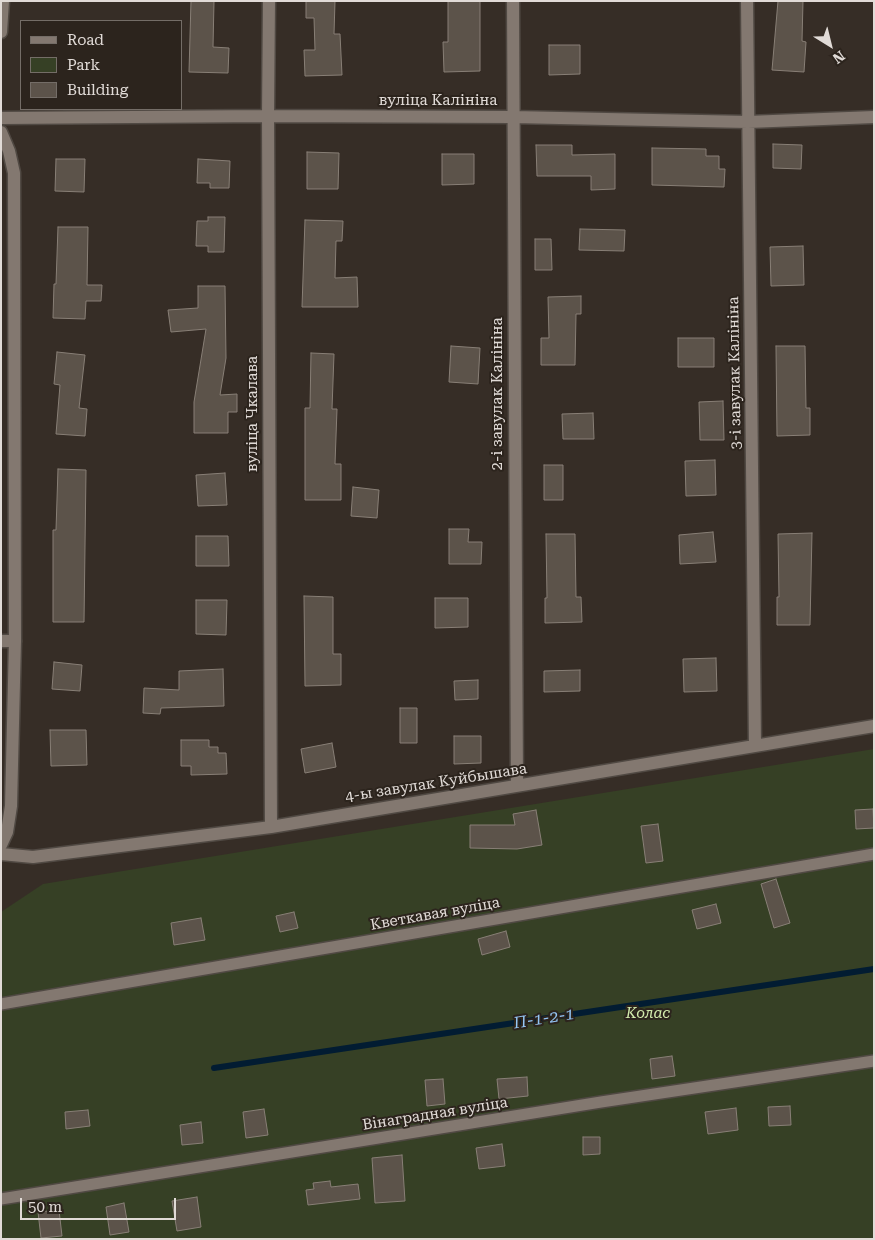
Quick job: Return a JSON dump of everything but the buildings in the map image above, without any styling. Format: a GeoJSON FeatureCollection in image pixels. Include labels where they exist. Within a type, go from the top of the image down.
{"type":"FeatureCollection","features":[{"type":"Feature","properties":{"kind":"street"},"geometry":{"type":"LineString","coordinates":[[1,32],[3,1]]}},
{"type":"Feature","properties":{"kind":"street","name":"вуліца Чкалава"},"geometry":{"type":"LineString","coordinates":[[269,1],[271,827]]}},
{"type":"Feature","properties":{"kind":"street","name":"2-і завулак Калініна"},"geometry":{"type":"LineString","coordinates":[[513,1],[517,786]]}},
{"type":"Feature","properties":{"kind":"street","name":"3-і завулак Калініна"},"geometry":{"type":"LineString","coordinates":[[747,1],[755,745]]}},
{"type":"Feature","properties":{"kind":"street","name":"вуліца Калініна"},"geometry":{"type":"LineString","coordinates":[[1,118],[513,117],[748,122],[874,117]]}},
{"type":"Feature","properties":{"kind":"street"},"geometry":{"type":"LineString","coordinates":[[1,132],[9,151],[14,173],[12,806],[7,832],[1,845]]}},
{"type":"Feature","properties":{"kind":"street"},"geometry":{"type":"LineString","coordinates":[[1,641],[14,641]]}},
{"type":"Feature","properties":{"kind":"street","name":"4-ы завулак Куйбышава"},"geometry":{"type":"LineString","coordinates":[[1,854],[34,857],[271,827],[874,726]]}},
{"type":"Feature","properties":{"kind":"lane","name":"Кветкавая вуліца"},"geometry":{"type":"LineString","coordinates":[[1,1004],[874,854]]}},
{"type":"Feature","properties":{"kind":"lane","name":"Вінаградная вуліца"},"geometry":{"type":"LineString","coordinates":[[1,1199],[601,1102],[874,1061]]}},
{"type":"Feature","properties":{"kind":"green space","name":"Колас"},"geometry":{"type":"Polygon","coordinates":[[[874,749],[874,1239],[1,1239],[1,912],[43,884],[874,749]]]}},
{"type":"Feature","properties":{"kind":"waterway","name":"П-1-2-1"},"geometry":{"type":"LineString","coordinates":[[214,1068],[874,969]]}}]}
